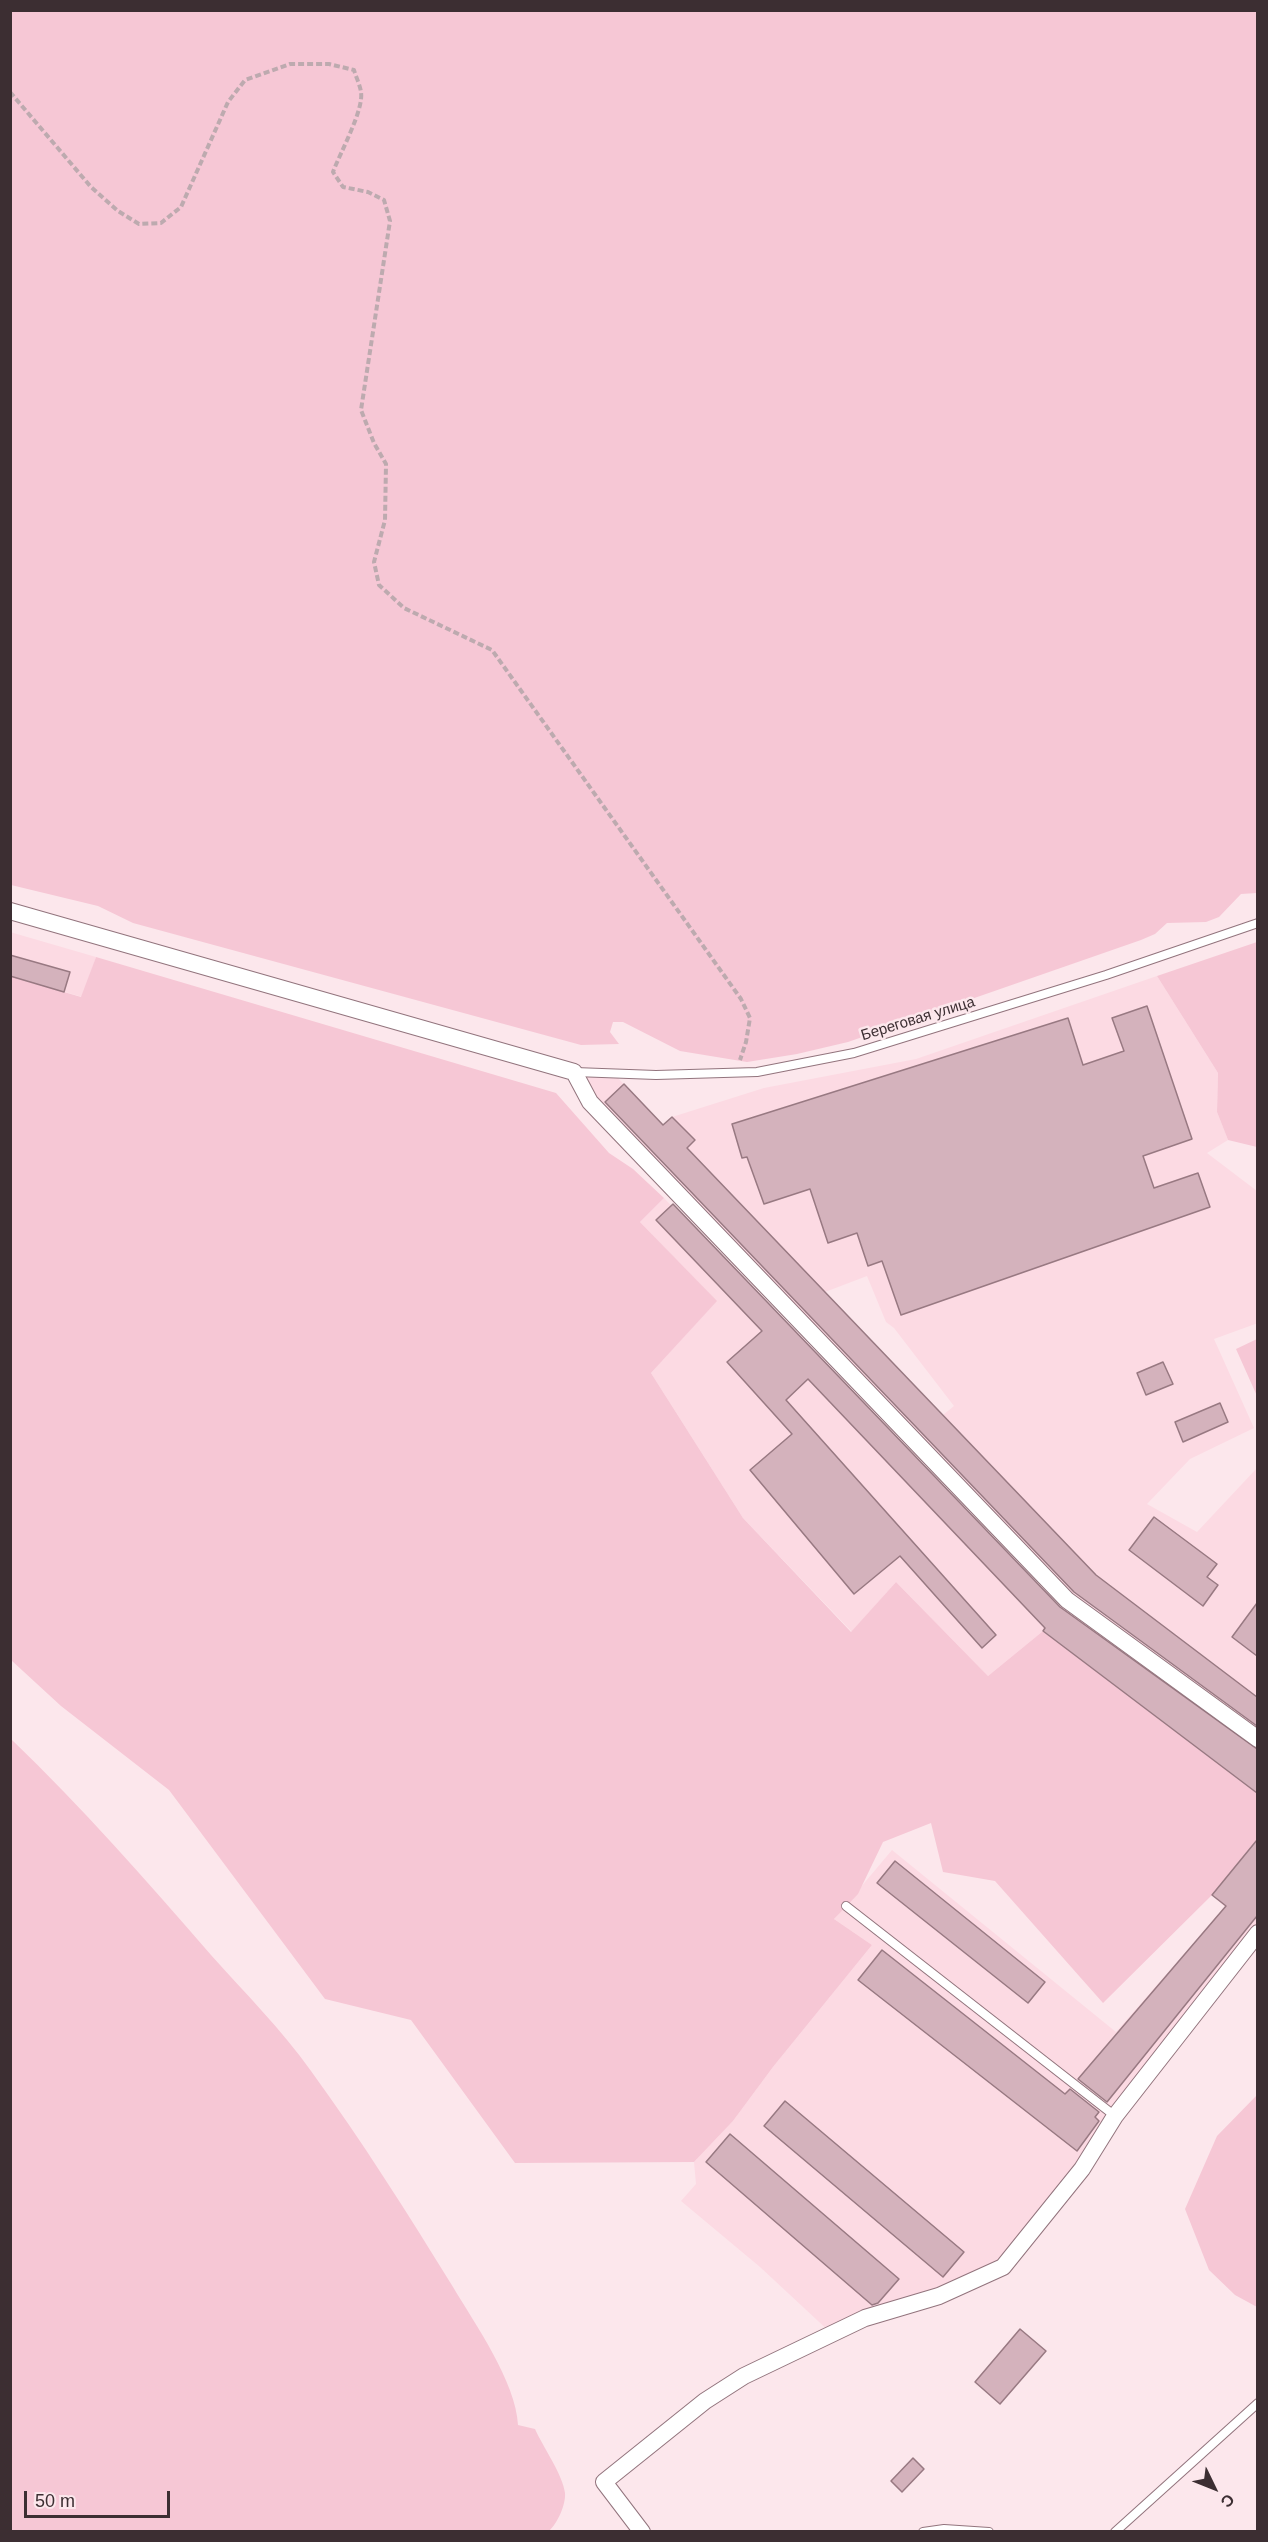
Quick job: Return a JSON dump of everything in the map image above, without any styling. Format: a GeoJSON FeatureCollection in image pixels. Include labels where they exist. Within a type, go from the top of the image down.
{"type":"FeatureCollection","features":[{"type":"Feature","properties":{"kind":"street"},"geometry":{"type":"LineString","coordinates":[[10,911],[574,1072],[590,1102],[1068,1600],[1257,1739]]}},
{"type":"Feature","properties":{"kind":"street"},"geometry":{"type":"LineString","coordinates":[[642,2532],[604,2482],[705,2402],[744,2376],[865,2318],[939,2296],[1003,2267],[1082,2169],[1115,2116],[1257,1933]]}},
{"type":"Feature","properties":{"kind":"lane","name":"Береговая улица"},"geometry":{"type":"LineString","coordinates":[[574,1072],[656,1075],[757,1072],[855,1053],[1106,975],[1257,923]]}},
{"type":"Feature","properties":{"kind":"lane"},"geometry":{"type":"LineString","coordinates":[[846,1906],[1115,2116]]}},
{"type":"Feature","properties":{"kind":"lane"},"geometry":{"type":"LineString","coordinates":[[1115,2532],[1257,2403]]}},
{"type":"Feature","properties":{"kind":"lane"},"geometry":{"type":"LineString","coordinates":[[923,2532],[945,2529],[989,2532]]}},
{"type":"Feature","properties":{"kind":"path"},"geometry":{"type":"LineString","coordinates":[[10,92],[91,187],[118,211],[139,224],[161,223],[181,207],[228,102],[245,80],[290,64],[329,64],[354,70],[362,93],[359,112],[333,172],[344,187],[368,192],[384,200],[390,221],[361,410],[374,443],[386,464],[385,520],[374,562],[379,585],[404,608],[464,634],[492,650],[741,999],[750,1018],[742,1058],[731,1073]]}},
{"type":"Feature","properties":{"kind":"shaded area"},"geometry":{"type":"Polygon","coordinates":[[[11,10],[1257,11],[1257,893],[1241,894],[1219,917],[1206,922],[1167,923],[1155,934],[1141,940],[848,1042],[797,1054],[747,1062],[680,1051],[623,1022],[613,1022],[610,1032],[619,1044],[581,1045],[133,923],[98,906],[11,885],[11,10]]]}},
{"type":"Feature","properties":{"kind":"shaded area"},"geometry":{"type":"Polygon","coordinates":[[[10,932],[96,957],[82,997],[11,976],[10,932]]]}},
{"type":"Feature","properties":{"kind":"shaded area"},"geometry":{"type":"Polygon","coordinates":[[[1258,942],[1257,1147],[1228,1140],[1217,1112],[1218,1073],[1157,976],[1258,942]]]}},
{"type":"Feature","properties":{"kind":"shaded area"},"geometry":{"type":"Polygon","coordinates":[[[96,957],[556,1093],[609,1153],[633,1169],[664,1198],[640,1222],[717,1301],[651,1373],[743,1518],[851,1632],[896,1582],[988,1676],[1043,1631],[1257,1793],[1257,1840],[1212,1895],[1103,2003],[995,1881],[943,1872],[931,1823],[883,1842],[858,1894],[834,1919],[872,1945],[773,2067],[733,2121],[694,2162],[515,2163],[411,2020],[325,1999],[169,1790],[61,1706],[11,1660],[10,976],[81,997],[96,957]]]}},
{"type":"Feature","properties":{"kind":"shaded area"},"geometry":{"type":"Polygon","coordinates":[[[1157,976],[1218,1073],[1217,1112],[1228,1140],[1207,1153],[1257,1191],[1258,1323],[1214,1339],[1254,1428],[1190,1459],[1147,1504],[1197,1532],[1257,1468],[1257,1793],[1043,1631],[988,1676],[896,1582],[852,1632],[743,1518],[651,1373],[716,1301],[640,1222],[664,1198],[1054,1605],[1061,1607],[1067,1600],[590,1102],[574,1072],[613,1073],[664,1125],[672,1117],[764,1088],[916,1059],[1157,976]],[[867,1276],[825,1292],[943,1415],[954,1406],[894,1328],[886,1322],[867,1276]]]}},
{"type":"Feature","properties":{"kind":"shaded area"},"geometry":{"type":"Polygon","coordinates":[[[1257,1339],[1257,1396],[1236,1349],[1257,1339]]]}},
{"type":"Feature","properties":{"kind":"shaded area"},"geometry":{"type":"Polygon","coordinates":[[[11,1739],[113,1844],[276,2026],[348,2124],[419,2232],[493,2354],[510,2390],[516,2408],[518,2425],[535,2429],[557,2470],[565,2498],[560,2514],[549,2531],[11,2531],[11,1739]]]}},
{"type":"Feature","properties":{"kind":"shaded area"},"geometry":{"type":"Polygon","coordinates":[[[1257,1840],[1257,1945],[1003,2267],[832,2334],[760,2267],[681,2201],[696,2184],[694,2162],[733,2121],[773,2067],[872,1945],[834,1919],[892,1850],[1116,2032],[1225,1907],[1212,1895],[1257,1840]]]}},
{"type":"Feature","properties":{"kind":"shaded area"},"geometry":{"type":"Polygon","coordinates":[[[1257,2095],[1257,2307],[1235,2295],[1209,2270],[1185,2209],[1217,2136],[1257,2095]]]}},
{"type":"Feature","properties":{"kind":"building"},"geometry":{"type":"Polygon","coordinates":[[[10,955],[70,972],[64,992],[10,976],[10,955]]]}},
{"type":"Feature","properties":{"kind":"building"},"geometry":{"type":"Polygon","coordinates":[[[1147,1006],[1192,1139],[1143,1156],[1154,1188],[1198,1173],[1210,1207],[901,1315],[882,1261],[868,1266],[857,1233],[828,1243],[810,1189],[764,1204],[747,1157],[742,1158],[732,1124],[1068,1018],[1083,1065],[1124,1051],[1112,1018],[1147,1006]]]}},
{"type":"Feature","properties":{"kind":"building"},"geometry":{"type":"Polygon","coordinates":[[[624,1084],[663,1125],[672,1117],[695,1140],[687,1148],[1096,1575],[1257,1697],[1257,1726],[1074,1592],[605,1102],[624,1084]]]}},
{"type":"Feature","properties":{"kind":"building"},"geometry":{"type":"Polygon","coordinates":[[[673,1204],[1060,1607],[1257,1749],[1257,1793],[1043,1631],[1045,1628],[808,1379],[786,1400],[996,1635],[982,1648],[900,1556],[854,1594],[750,1470],[792,1434],[727,1362],[762,1331],[656,1220],[673,1204]]]}},
{"type":"Feature","properties":{"kind":"building"},"geometry":{"type":"Polygon","coordinates":[[[1163,1362],[1173,1384],[1146,1395],[1137,1373],[1163,1362]]]}},
{"type":"Feature","properties":{"kind":"building"},"geometry":{"type":"Polygon","coordinates":[[[1220,1403],[1228,1422],[1183,1442],[1175,1422],[1220,1403]]]}},
{"type":"Feature","properties":{"kind":"building"},"geometry":{"type":"Polygon","coordinates":[[[1154,1517],[1217,1564],[1207,1577],[1218,1585],[1203,1606],[1129,1550],[1154,1517]]]}},
{"type":"Feature","properties":{"kind":"building"},"geometry":{"type":"Polygon","coordinates":[[[1257,1603],[1257,1656],[1232,1637],[1257,1603]]]}},
{"type":"Feature","properties":{"kind":"building"},"geometry":{"type":"Polygon","coordinates":[[[1257,1840],[1257,1916],[1107,2102],[1078,2079],[1226,1906],[1212,1895],[1257,1840]]]}},
{"type":"Feature","properties":{"kind":"building"},"geometry":{"type":"Polygon","coordinates":[[[895,1861],[1045,1982],[1028,2003],[877,1883],[895,1861]]]}},
{"type":"Feature","properties":{"kind":"building"},"geometry":{"type":"Polygon","coordinates":[[[882,1950],[1065,2094],[1070,2089],[1099,2112],[1095,2117],[1099,2121],[1077,2151],[858,1980],[882,1950]]]}},
{"type":"Feature","properties":{"kind":"building"},"geometry":{"type":"Polygon","coordinates":[[[785,2101],[964,2252],[943,2277],[764,2126],[785,2101]]]}},
{"type":"Feature","properties":{"kind":"building"},"geometry":{"type":"Polygon","coordinates":[[[730,2134],[899,2279],[878,2303],[872,2305],[706,2162],[730,2134]]]}},
{"type":"Feature","properties":{"kind":"building"},"geometry":{"type":"Polygon","coordinates":[[[1020,2329],[1046,2351],[1000,2404],[975,2382],[1020,2329]]]}},
{"type":"Feature","properties":{"kind":"building"},"geometry":{"type":"Polygon","coordinates":[[[913,2458],[924,2469],[902,2492],[891,2481],[913,2458]]]}}]}
